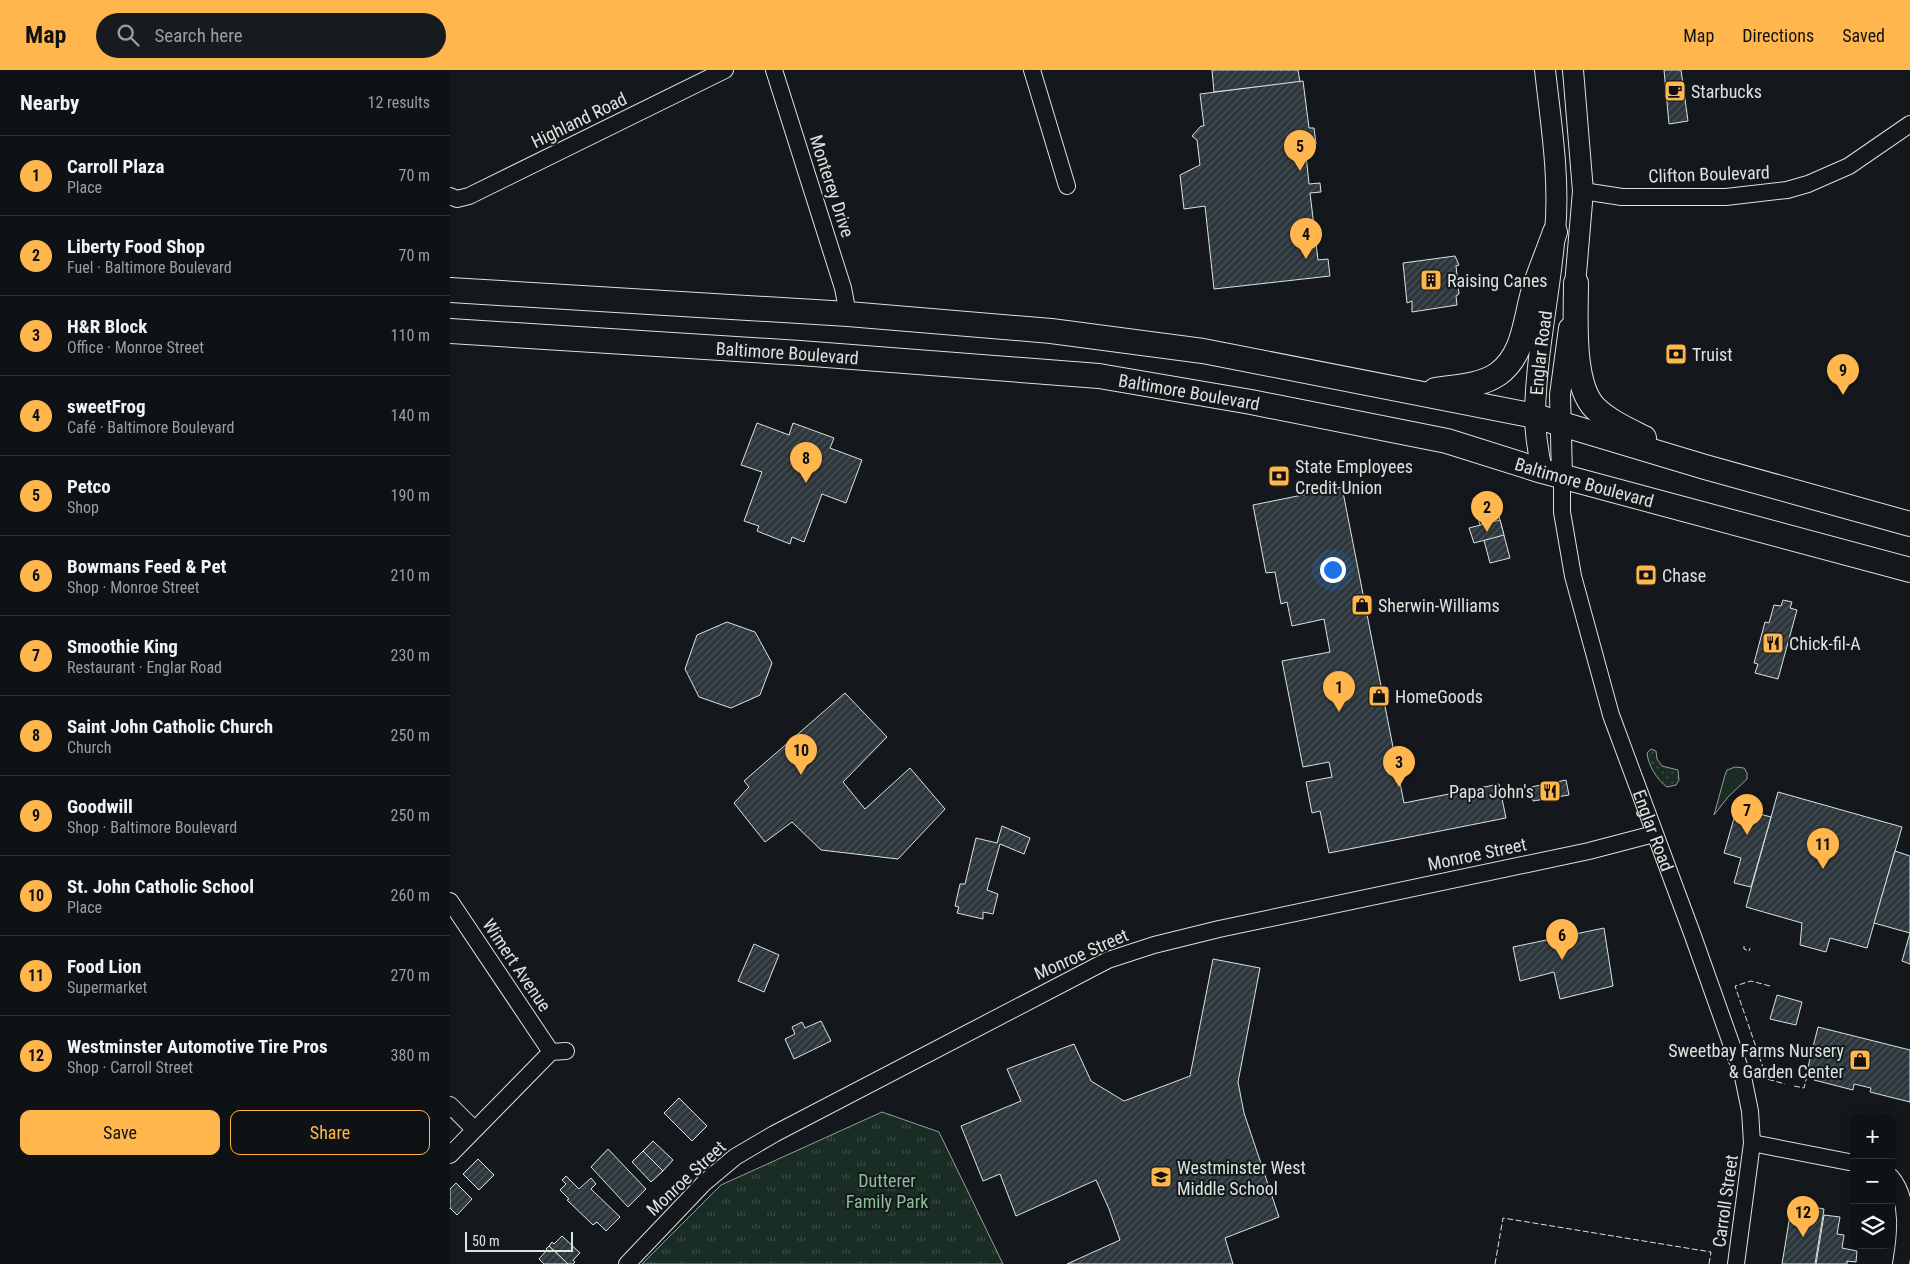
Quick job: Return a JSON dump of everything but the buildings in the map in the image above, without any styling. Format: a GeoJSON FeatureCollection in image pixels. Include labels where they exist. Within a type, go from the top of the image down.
{"type":"FeatureCollection","features":[{"type":"Feature","properties":{"kind":"highway"},"geometry":{"type":"LineString","coordinates":[[1400,389],[1430,391],[1471,385],[1497,375],[1510,363],[1524,335],[1535,285],[1555,232]]}},
{"type":"Feature","properties":{"kind":"highway"},"geometry":{"type":"LineString","coordinates":[[1576,283],[1576,353],[1582,384],[1590,403],[1625,428],[1704,467]]}},
{"type":"Feature","properties":{"kind":"highway"},"geometry":{"type":"LineString","coordinates":[[450,290],[848,314],[1051,331],[1203,351],[1535,416],[1704,467],[1910,524]]}},
{"type":"Feature","properties":{"kind":"highway","name":"Baltimore Boulevard"},"geometry":{"type":"LineString","coordinates":[[450,331],[800,353],[1099,376],[1251,402],[1447,441],[1552,473],[1910,570]]}},
{"type":"Feature","properties":{"kind":"main road","name":"Englar Road"},"geometry":{"type":"LineString","coordinates":[[1545,70],[1556,166],[1555,232],[1535,416],[1537,443],[1552,473]]}},
{"type":"Feature","properties":{"kind":"main road","name":"Englar Road"},"geometry":{"type":"LineString","coordinates":[[1552,473],[1560,423],[1561,382],[1576,283],[1583,191],[1573,70]]}},
{"type":"Feature","properties":{"kind":"street","name":"Highland Road"},"geometry":{"type":"LineString","coordinates":[[450,196],[457,199],[469,196],[725,70]]}},
{"type":"Feature","properties":{"kind":"street","name":"Monterey Drive"},"geometry":{"type":"LineString","coordinates":[[774,70],[843,288],[848,314]]}},
{"type":"Feature","properties":{"kind":"street"},"geometry":{"type":"LineString","coordinates":[[1032,70],[1067,186]]}},
{"type":"Feature","properties":{"kind":"street","name":"Clifton Boulevard"},"geometry":{"type":"LineString","coordinates":[[1583,191],[1622,197],[1726,197],[1787,190],[1808,184],[1849,166],[1910,124]]}},
{"type":"Feature","properties":{"kind":"street","name":"Englar Road"},"geometry":{"type":"LineString","coordinates":[[1552,473],[1562,512],[1573,576],[1595,662],[1618,737],[1693,936],[1743,1077],[1750,1111],[1752,1144]]}},
{"type":"Feature","properties":{"kind":"street","name":"Monroe Street"},"geometry":{"type":"LineString","coordinates":[[627,1264],[704,1183],[735,1157],[797,1122],[1108,960],[1154,944],[1219,929],[1589,851],[1654,834]]}},
{"type":"Feature","properties":{"kind":"street","name":"Wimert Avenue"},"geometry":{"type":"LineString","coordinates":[[450,901],[558,1051],[474,1129]]}},
{"type":"Feature","properties":{"kind":"street"},"geometry":{"type":"LineString","coordinates":[[450,1105],[474,1129],[450,1155]]}},
{"type":"Feature","properties":{"kind":"street"},"geometry":{"type":"LineString","coordinates":[[1752,1144],[1850,1162]]}},
{"type":"Feature","properties":{"kind":"street","name":"Carroll Street"},"geometry":{"type":"LineString","coordinates":[[1736,1264],[1752,1144]]}},
{"type":"Feature","properties":{"kind":"street"},"geometry":{"type":"LineString","coordinates":[[1895,1181],[1903,1192],[1908,1211],[1901,1264]]}},
{"type":"Feature","properties":{"kind":"green space"},"geometry":{"type":"Polygon","coordinates":[[[1651,749],[1656,751],[1657,759],[1662,766],[1678,770],[1679,780],[1676,785],[1667,787],[1657,776],[1648,758],[1647,753],[1651,749]]]}},
{"type":"Feature","properties":{"kind":"green space"},"geometry":{"type":"Polygon","coordinates":[[[1735,767],[1744,768],[1747,773],[1747,779],[1728,797],[1714,815],[1727,770],[1735,767]]]}},
{"type":"Feature","properties":{"kind":"green space","name":"Dutterer Family Park"},"geometry":{"type":"Polygon","coordinates":[[[882,1112],[939,1132],[1003,1264],[642,1264],[721,1185],[882,1112]]]}},
{"type":"Feature","properties":{"kind":"fence"},"geometry":{"type":"LineString","coordinates":[[1744,946],[1744,949],[1749,951],[1750,948]]}},
{"type":"Feature","properties":{"kind":"fence"},"geometry":{"type":"LineString","coordinates":[[1770,986],[1751,981],[1735,986],[1767,1079],[1785,1084]]}},
{"type":"Feature","properties":{"kind":"fence"},"geometry":{"type":"LineString","coordinates":[[1794,1086],[1804,1088],[1807,1076]]}},
{"type":"Feature","properties":{"kind":"fence"},"geometry":{"type":"LineString","coordinates":[[1495,1264],[1503,1218],[1711,1252],[1709,1264]]}},
{"type":"Feature","properties":{"kind":"place","name":"Starbucks"},"geometry":{"type":"Point","coordinates":[1675,91]}},
{"type":"Feature","properties":{"kind":"place","name":"Petco"},"geometry":{"type":"Point","coordinates":[1300,171]}},
{"type":"Feature","properties":{"kind":"place","name":"sweetFrog"},"geometry":{"type":"Point","coordinates":[1306,259]}},
{"type":"Feature","properties":{"kind":"place","name":"Raising Canes"},"geometry":{"type":"Point","coordinates":[1431,280]}},
{"type":"Feature","properties":{"kind":"place","name":"Truist"},"geometry":{"type":"Point","coordinates":[1676,354]}},
{"type":"Feature","properties":{"kind":"place","name":"Goodwill"},"geometry":{"type":"Point","coordinates":[1843,395]}},
{"type":"Feature","properties":{"kind":"place","name":"State Employees Credit Union"},"geometry":{"type":"Point","coordinates":[1279,476]}},
{"type":"Feature","properties":{"kind":"place","name":"Saint John Catholic Church"},"geometry":{"type":"Point","coordinates":[806,483]}},
{"type":"Feature","properties":{"kind":"place","name":"Liberty Food Shop"},"geometry":{"type":"Point","coordinates":[1487,532]}},
{"type":"Feature","properties":{"kind":"place","name":"Chase"},"geometry":{"type":"Point","coordinates":[1646,575]}},
{"type":"Feature","properties":{"kind":"place","name":"Sherwin-Williams"},"geometry":{"type":"Point","coordinates":[1362,605]}},
{"type":"Feature","properties":{"kind":"place","name":"Chick-fil-A"},"geometry":{"type":"Point","coordinates":[1773,643]}},
{"type":"Feature","properties":{"kind":"place","name":"HomeGoods"},"geometry":{"type":"Point","coordinates":[1379,696]}},
{"type":"Feature","properties":{"kind":"place","name":"Carroll Plaza"},"geometry":{"type":"Point","coordinates":[1339,712]}},
{"type":"Feature","properties":{"kind":"place","name":"St. John Catholic School"},"geometry":{"type":"Point","coordinates":[801,775]}},
{"type":"Feature","properties":{"kind":"place","name":"H&R Block"},"geometry":{"type":"Point","coordinates":[1399,787]}},
{"type":"Feature","properties":{"kind":"place","name":"Papa John's"},"geometry":{"type":"Point","coordinates":[1550,791]}},
{"type":"Feature","properties":{"kind":"place","name":"Smoothie King"},"geometry":{"type":"Point","coordinates":[1747,835]}},
{"type":"Feature","properties":{"kind":"place","name":"Food Lion"},"geometry":{"type":"Point","coordinates":[1823,869]}},
{"type":"Feature","properties":{"kind":"place","name":"Bowmans Feed & Pet"},"geometry":{"type":"Point","coordinates":[1562,960]}},
{"type":"Feature","properties":{"kind":"place","name":"Sweetbay Farms Nursery & Garden Center"},"geometry":{"type":"Point","coordinates":[1860,1060]}},
{"type":"Feature","properties":{"kind":"place","name":"Westminster West Middle School"},"geometry":{"type":"Point","coordinates":[1161,1177]}},
{"type":"Feature","properties":{"kind":"place","name":"Westminster Automotive Tire Pros"},"geometry":{"type":"Point","coordinates":[1803,1237]}}]}
